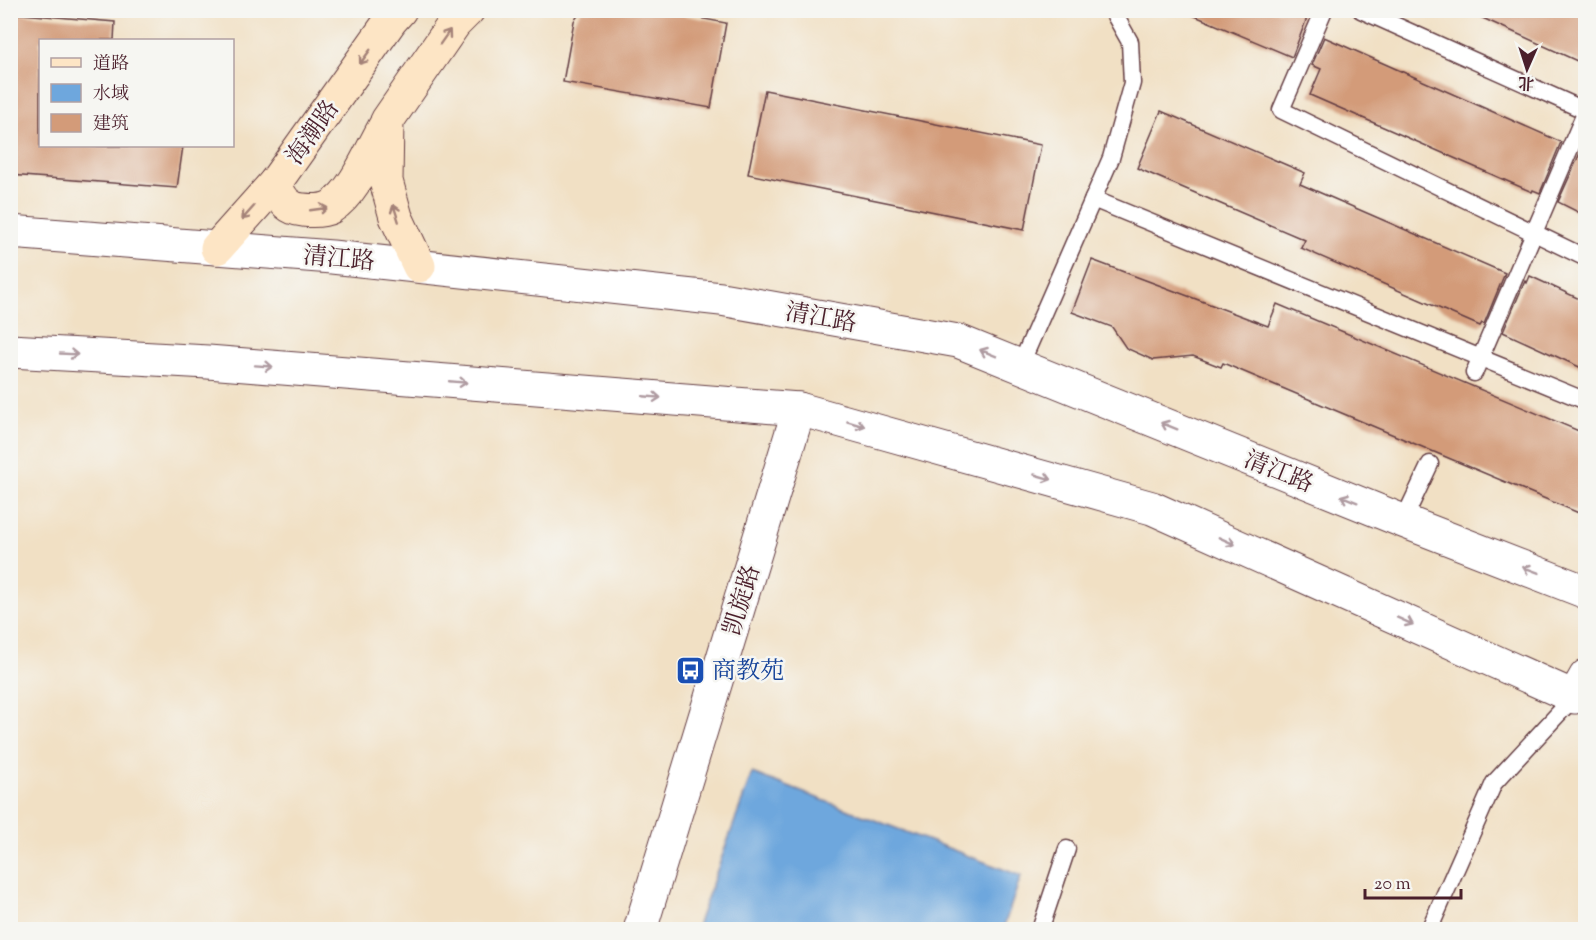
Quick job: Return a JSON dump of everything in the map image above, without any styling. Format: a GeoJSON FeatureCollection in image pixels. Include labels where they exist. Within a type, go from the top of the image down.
{"type":"FeatureCollection","features":[{"type":"Feature","properties":{"kind":"main road","name":"海潮路"},"geometry":{"type":"LineString","coordinates":[[217,248],[275,183],[400,10]]}},
{"type":"Feature","properties":{"kind":"main road"},"geometry":{"type":"LineString","coordinates":[[275,183],[280,197],[294,209],[315,211],[330,207],[350,190],[387,121],[454,24],[468,10]]}},
{"type":"Feature","properties":{"kind":"main road"},"geometry":{"type":"LineString","coordinates":[[387,121],[386,181],[396,217],[419,266]]}},
{"type":"Feature","properties":{"kind":"street","name":"清江路"},"geometry":{"type":"LineString","coordinates":[[10,232],[332,256],[721,299],[958,341],[1403,521],[1586,592]]}},
{"type":"Feature","properties":{"kind":"street"},"geometry":{"type":"LineString","coordinates":[[10,351],[219,363],[799,409],[1152,508],[1580,687]]}},
{"type":"Feature","properties":{"kind":"street","name":"凯旋路"},"geometry":{"type":"LineString","coordinates":[[640,930],[799,409]]}},
{"type":"Feature","properties":{"kind":"lane"},"geometry":{"type":"LineString","coordinates":[[1020,366],[1111,158],[1132,83],[1130,42],[1112,10]]}},
{"type":"Feature","properties":{"kind":"lane"},"geometry":{"type":"LineString","coordinates":[[1324,10],[1281,110],[1586,258]]}},
{"type":"Feature","properties":{"kind":"lane"},"geometry":{"type":"LineString","coordinates":[[1360,10],[1586,111],[1474,373]]}},
{"type":"Feature","properties":{"kind":"lane"},"geometry":{"type":"LineString","coordinates":[[1093,199],[1586,401]]}},
{"type":"Feature","properties":{"kind":"lane"},"geometry":{"type":"LineString","coordinates":[[1403,521],[1430,464]]}},
{"type":"Feature","properties":{"kind":"lane"},"geometry":{"type":"LineString","coordinates":[[1429,930],[1494,783],[1580,687]]}},
{"type":"Feature","properties":{"kind":"lane"},"geometry":{"type":"LineString","coordinates":[[1040,930],[1067,849]]}},
{"type":"Feature","properties":{"kind":"water"},"geometry":{"type":"Polygon","coordinates":[[[752,773],[1021,876],[1003,929],[696,929],[752,773]]]}},
{"type":"Feature","properties":{"kind":"building"},"geometry":{"type":"Polygon","coordinates":[[[582,10],[673,10],[672,13],[726,23],[711,108],[563,82],[574,21],[582,10]]]}},
{"type":"Feature","properties":{"kind":"building"},"geometry":{"type":"Polygon","coordinates":[[[1183,10],[1310,10],[1292,57],[1183,11],[1183,10]]]}},
{"type":"Feature","properties":{"kind":"building"},"geometry":{"type":"Polygon","coordinates":[[[1465,10],[1586,10],[1586,65],[1465,10]]]}},
{"type":"Feature","properties":{"kind":"building"},"geometry":{"type":"Polygon","coordinates":[[[10,13],[115,22],[114,39],[39,39],[39,147],[183,147],[177,188],[10,175],[10,13]]]}},
{"type":"Feature","properties":{"kind":"building"},"geometry":{"type":"Polygon","coordinates":[[[1324,37],[1561,142],[1540,193],[1533,190],[1532,192],[1310,95],[1321,69],[1312,65],[1324,37]]]}},
{"type":"Feature","properties":{"kind":"building"},"geometry":{"type":"Polygon","coordinates":[[[765,90],[1041,145],[1024,230],[748,174],[765,90]]]}},
{"type":"Feature","properties":{"kind":"building"},"geometry":{"type":"Polygon","coordinates":[[[1161,111],[1305,173],[1300,184],[1505,273],[1484,324],[1480,326],[1301,248],[1305,240],[1137,168],[1161,111]]]}},
{"type":"Feature","properties":{"kind":"building"},"geometry":{"type":"Polygon","coordinates":[[[1581,151],[1586,153],[1586,216],[1558,202],[1581,151]]]}},
{"type":"Feature","properties":{"kind":"building"},"geometry":{"type":"Polygon","coordinates":[[[1092,260],[1268,326],[1277,304],[1586,434],[1586,516],[1223,363],[1221,367],[1193,356],[1153,360],[1126,348],[1112,327],[1072,312],[1092,260]]]}},
{"type":"Feature","properties":{"kind":"building"},"geometry":{"type":"Polygon","coordinates":[[[1530,276],[1586,302],[1586,370],[1503,332],[1525,281],[1527,283],[1530,276]]]}},
{"type":"Feature","properties":{"kind":"place","name":"商教苑"},"geometry":{"type":"Point","coordinates":[691,670]}}]}
